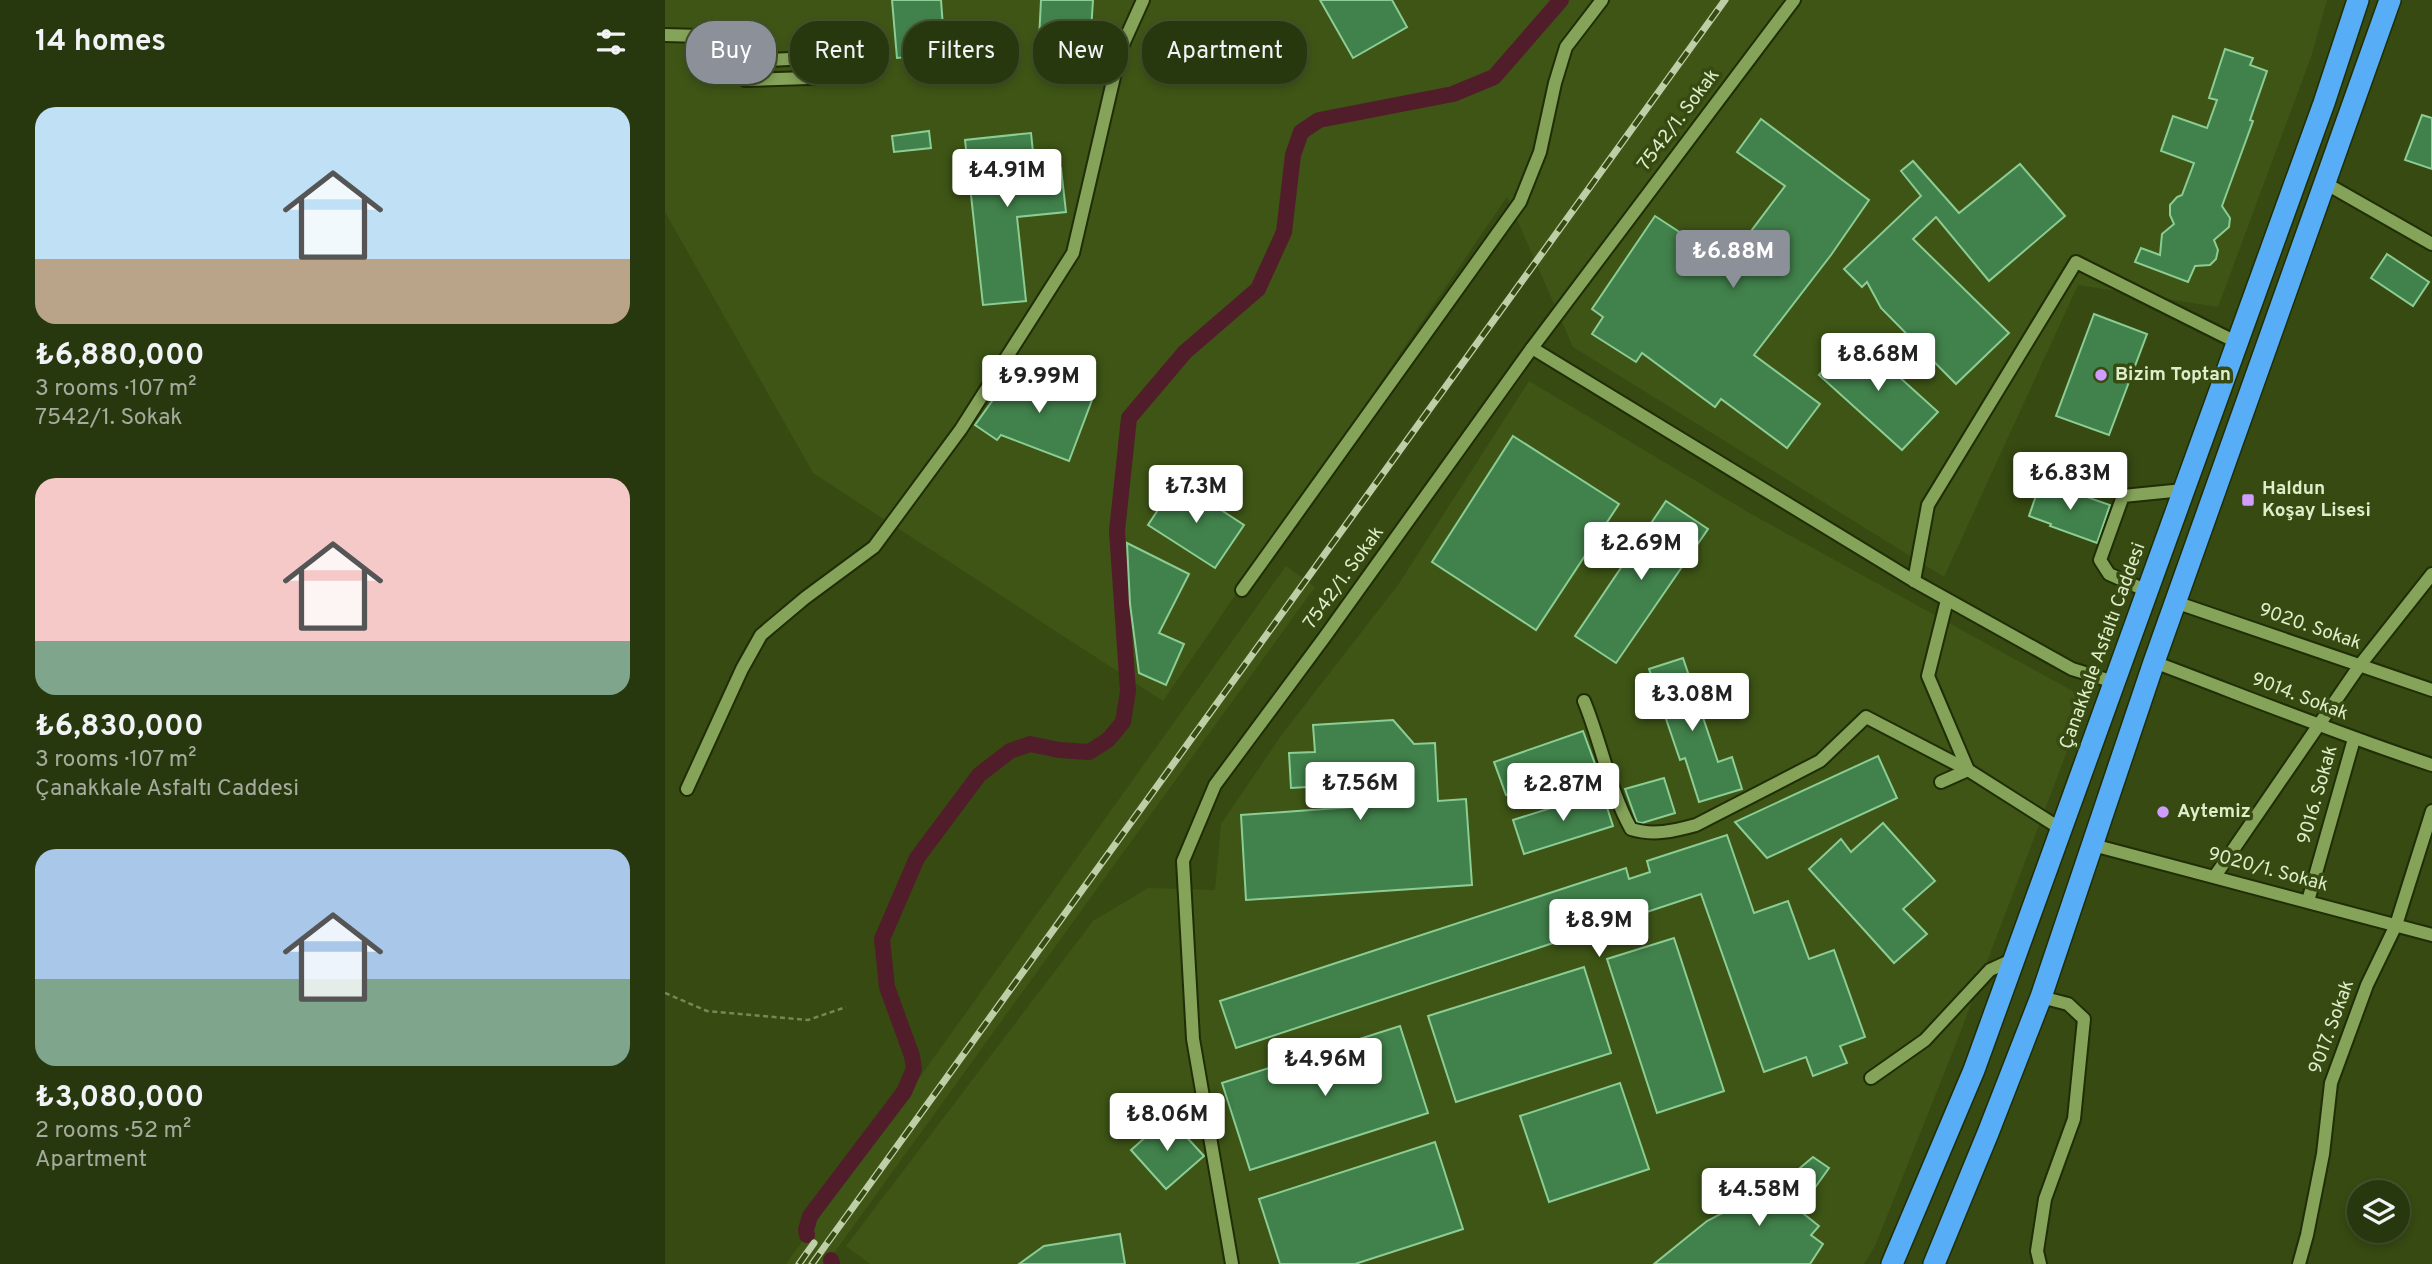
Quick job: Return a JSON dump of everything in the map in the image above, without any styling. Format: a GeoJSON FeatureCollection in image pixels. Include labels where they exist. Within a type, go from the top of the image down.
{"type":"FeatureCollection","features":[{"type":"Feature","properties":{"kind":"highway","name":"Çanakkale Asfaltı Caddesi"},"geometry":{"type":"LineString","coordinates":[[1892,1264],[1974,1070],[2324,103],[2358,0]]}},
{"type":"Feature","properties":{"kind":"highway"},"geometry":{"type":"LineString","coordinates":[[1934,1264],[2041,997],[2175,602],[2390,0]]}},
{"type":"Feature","properties":{"kind":"street"},"geometry":{"type":"LineString","coordinates":[[687,789],[741,669],[761,635],[805,598],[874,547],[961,429],[1073,253],[1120,51],[1143,0]]}},
{"type":"Feature","properties":{"kind":"street"},"geometry":{"type":"LineString","coordinates":[[1242,590],[1520,202],[1540,152],[1566,47],[1602,0]]}},
{"type":"Feature","properties":{"kind":"street","name":"7542/1. Sokak"},"geometry":{"type":"LineString","coordinates":[[1232,1264],[1193,1039],[1183,861],[1215,785],[1532,348],[1794,0]]}},
{"type":"Feature","properties":{"kind":"street"},"geometry":{"type":"LineString","coordinates":[[665,35],[686,36]]}},
{"type":"Feature","properties":{"kind":"street"},"geometry":{"type":"LineString","coordinates":[[834,57],[839,77],[745,80],[746,68],[746,61],[834,57]]}},
{"type":"Feature","properties":{"kind":"street"},"geometry":{"type":"LineString","coordinates":[[2325,183],[2432,244]]}},
{"type":"Feature","properties":{"kind":"street"},"geometry":{"type":"LineString","coordinates":[[1914,581],[1928,505],[2076,262],[2236,342]]}},
{"type":"Feature","properties":{"kind":"street"},"geometry":{"type":"LineString","coordinates":[[1532,348],[1947,600],[2071,669],[2114,682]]}},
{"type":"Feature","properties":{"kind":"street"},"geometry":{"type":"LineString","coordinates":[[2147,591],[2109,574],[2100,560],[2123,496],[2183,490]]}},
{"type":"Feature","properties":{"kind":"street"},"geometry":{"type":"LineString","coordinates":[[2215,876],[2360,665],[2432,574]]}},
{"type":"Feature","properties":{"kind":"street"},"geometry":{"type":"LineString","coordinates":[[1947,600],[1928,676],[1968,770]]}},
{"type":"Feature","properties":{"kind":"street","name":"9020. Sokak"},"geometry":{"type":"LineString","coordinates":[[2175,602],[2432,690]]}},
{"type":"Feature","properties":{"kind":"street","name":"9014. Sokak"},"geometry":{"type":"LineString","coordinates":[[2154,662],[2354,739],[2432,765]]}},
{"type":"Feature","properties":{"kind":"street"},"geometry":{"type":"LineString","coordinates":[[1584,701],[1623,814],[1631,829],[1644,833],[1696,825],[1820,761],[1866,717],[1968,770],[2061,829]]}},
{"type":"Feature","properties":{"kind":"street","name":"9016. Sokak"},"geometry":{"type":"LineString","coordinates":[[2308,901],[2354,739]]}},
{"type":"Feature","properties":{"kind":"street"},"geometry":{"type":"LineString","coordinates":[[1941,782],[1968,770]]}},
{"type":"Feature","properties":{"kind":"street","name":"9017. Sokak"},"geometry":{"type":"LineString","coordinates":[[2299,1264],[2308,1235],[2323,1154],[2331,1083],[2367,985],[2396,925],[2432,811]]}},
{"type":"Feature","properties":{"kind":"street","name":"9020/1. Sokak"},"geometry":{"type":"LineString","coordinates":[[2093,845],[2432,935]]}},
{"type":"Feature","properties":{"kind":"street"},"geometry":{"type":"LineString","coordinates":[[1871,1078],[1925,1040],[1990,970],[2014,959]]}},
{"type":"Feature","properties":{"kind":"street"},"geometry":{"type":"LineString","coordinates":[[2040,1264],[2037,1251],[2045,1199],[2074,1119],[2084,1019],[2068,1004],[2041,997]]}},
{"type":"Feature","properties":{"kind":"path"},"geometry":{"type":"LineString","coordinates":[[665,993],[707,1011],[808,1020],[846,1007]]}},
{"type":"Feature","properties":{"kind":"shaded area"},"geometry":{"type":"Polygon","coordinates":[[[665,0],[2327,0],[2311,57],[2218,307],[2078,285],[1944,577],[1573,347],[1507,197],[1163,701],[813,473],[665,212],[665,0]]]}},
{"type":"Feature","properties":{"kind":"shaded area"},"geometry":{"type":"Polygon","coordinates":[[[1529,381],[1746,511],[2087,699],[1955,1046],[1875,1246],[1864,1264],[870,1264],[846,1246],[1093,921],[1148,888],[1215,890],[1221,824],[1283,733],[1398,585],[1529,381]]]}},
{"type":"Feature","properties":{"kind":"shaded area"},"geometry":{"type":"Polygon","coordinates":[[[1286,566],[1315,587],[826,1264],[786,1264],[1286,566]]]}},
{"type":"Feature","properties":{"kind":"building"},"geometry":{"type":"Polygon","coordinates":[[[892,0],[941,0],[943,21],[903,21],[903,58],[897,58],[892,0]]]}},
{"type":"Feature","properties":{"kind":"building"},"geometry":{"type":"Polygon","coordinates":[[[1041,0],[1093,0],[1092,21],[1040,21],[1041,0]]]}},
{"type":"Feature","properties":{"kind":"building"},"geometry":{"type":"Polygon","coordinates":[[[1320,0],[1392,0],[1407,27],[1353,58],[1320,0]]]}},
{"type":"Feature","properties":{"kind":"building"},"geometry":{"type":"Polygon","coordinates":[[[2225,49],[2253,58],[2250,65],[2267,71],[2250,120],[2253,121],[2222,206],[2230,218],[2229,227],[2214,240],[2218,250],[2216,259],[2210,265],[2195,266],[2188,282],[2135,262],[2141,248],[2160,255],[2162,234],[2174,224],[2170,205],[2182,195],[2194,163],[2161,151],[2173,116],[2207,128],[2217,100],[2209,98],[2225,49]]]}},
{"type":"Feature","properties":{"kind":"building"},"geometry":{"type":"Polygon","coordinates":[[[2422,115],[2432,118],[2432,169],[2405,160],[2422,115]]]}},
{"type":"Feature","properties":{"kind":"building"},"geometry":{"type":"Polygon","coordinates":[[[1761,119],[1869,200],[1831,255],[1754,355],[1820,404],[1787,448],[1721,399],[1715,407],[1642,353],[1636,362],[1592,334],[1603,317],[1592,309],[1655,216],[1727,263],[1785,186],[1737,152],[1761,119]]]}},
{"type":"Feature","properties":{"kind":"building"},"geometry":{"type":"Polygon","coordinates":[[[929,131],[931,148],[894,152],[892,136],[929,131]]]}},
{"type":"Feature","properties":{"kind":"building"},"geometry":{"type":"Polygon","coordinates":[[[1031,133],[1035,171],[1061,168],[1066,212],[1017,217],[1026,301],[983,305],[965,140],[1031,133]]]}},
{"type":"Feature","properties":{"kind":"building"},"geometry":{"type":"Polygon","coordinates":[[[1913,161],[1959,213],[2020,164],[2065,216],[1989,281],[1936,217],[1913,239],[2009,333],[1956,384],[1881,308],[1867,282],[1862,287],[1844,269],[1921,196],[1901,171],[1913,161]]]}},
{"type":"Feature","properties":{"kind":"building"},"geometry":{"type":"Polygon","coordinates":[[[2387,254],[2429,282],[2413,306],[2371,278],[2387,254]]]}},
{"type":"Feature","properties":{"kind":"building","name":"Bizim Toptan"},"geometry":{"type":"Polygon","coordinates":[[[2094,314],[2147,334],[2109,435],[2056,416],[2094,314]]]}},
{"type":"Feature","properties":{"kind":"building"},"geometry":{"type":"Polygon","coordinates":[[[1854,336],[1938,412],[1902,450],[1819,375],[1854,336]]]}},
{"type":"Feature","properties":{"kind":"building"},"geometry":{"type":"Polygon","coordinates":[[[1041,372],[1095,392],[1069,461],[1001,435],[997,440],[975,425],[1010,376],[1033,392],[1041,372]]]}},
{"type":"Feature","properties":{"kind":"building"},"geometry":{"type":"Polygon","coordinates":[[[1513,436],[1619,504],[1536,630],[1432,562],[1513,436]]]}},
{"type":"Feature","properties":{"kind":"building"},"geometry":{"type":"Polygon","coordinates":[[[1177,481],[1244,525],[1215,568],[1148,525],[1177,481]]]}},
{"type":"Feature","properties":{"kind":"building"},"geometry":{"type":"Polygon","coordinates":[[[2041,481],[2110,505],[2097,543],[2029,516],[2041,481]]]}},
{"type":"Feature","properties":{"kind":"building"},"geometry":{"type":"Polygon","coordinates":[[[1666,501],[1708,529],[1616,663],[1575,636],[1666,501]]]}},
{"type":"Feature","properties":{"kind":"building"},"geometry":{"type":"Polygon","coordinates":[[[1127,543],[1189,574],[1159,633],[1184,644],[1166,685],[1139,673],[1130,604],[1127,543]]]}},
{"type":"Feature","properties":{"kind":"building"},"geometry":{"type":"Polygon","coordinates":[[[1683,658],[1718,762],[1732,757],[1742,789],[1699,802],[1685,758],[1680,760],[1649,669],[1683,658]]]}},
{"type":"Feature","properties":{"kind":"building"},"geometry":{"type":"Polygon","coordinates":[[[1393,720],[1414,744],[1435,743],[1438,801],[1466,799],[1472,885],[1246,900],[1241,815],[1379,805],[1377,783],[1291,788],[1289,753],[1315,752],[1313,725],[1393,720]]]}},
{"type":"Feature","properties":{"kind":"building"},"geometry":{"type":"Polygon","coordinates":[[[1583,731],[1595,764],[1506,795],[1494,762],[1583,731]]]}},
{"type":"Feature","properties":{"kind":"building"},"geometry":{"type":"Polygon","coordinates":[[[1878,756],[1897,798],[1767,858],[1735,822],[1878,756]]]}},
{"type":"Feature","properties":{"kind":"building"},"geometry":{"type":"Polygon","coordinates":[[[1664,778],[1675,813],[1642,823],[1637,822],[1625,789],[1664,778]]]}},
{"type":"Feature","properties":{"kind":"building"},"geometry":{"type":"Polygon","coordinates":[[[1602,792],[1613,826],[1524,854],[1513,820],[1602,792]]]}},
{"type":"Feature","properties":{"kind":"building"},"geometry":{"type":"Polygon","coordinates":[[[1883,823],[1935,881],[1903,909],[1927,934],[1894,963],[1809,869],[1841,839],[1851,852],[1883,823]]]}},
{"type":"Feature","properties":{"kind":"building"},"geometry":{"type":"Polygon","coordinates":[[[1727,835],[1754,913],[1788,901],[1809,959],[1834,950],[1865,1037],[1840,1046],[1847,1063],[1813,1076],[1806,1057],[1764,1072],[1701,894],[1236,1048],[1220,1001],[1626,868],[1629,879],[1650,872],[1647,861],[1727,835]]]}},
{"type":"Feature","properties":{"kind":"building"},"geometry":{"type":"Polygon","coordinates":[[[1674,938],[1724,1091],[1657,1113],[1607,959],[1674,938]]]}},
{"type":"Feature","properties":{"kind":"building"},"geometry":{"type":"Polygon","coordinates":[[[1584,967],[1611,1053],[1456,1102],[1428,1016],[1584,967]]]}},
{"type":"Feature","properties":{"kind":"building"},"geometry":{"type":"Polygon","coordinates":[[[1400,1026],[1428,1113],[1250,1170],[1222,1083],[1400,1026]]]}},
{"type":"Feature","properties":{"kind":"building"},"geometry":{"type":"Polygon","coordinates":[[[1620,1083],[1649,1169],[1549,1202],[1520,1116],[1620,1083]]]}},
{"type":"Feature","properties":{"kind":"building"},"geometry":{"type":"Polygon","coordinates":[[[1168,1117],[1204,1156],[1166,1189],[1131,1150],[1168,1117]]]}},
{"type":"Feature","properties":{"kind":"building"},"geometry":{"type":"Polygon","coordinates":[[[1435,1142],[1463,1229],[1355,1264],[1280,1264],[1259,1199],[1435,1142]]]}},
{"type":"Feature","properties":{"kind":"building"},"geometry":{"type":"Polygon","coordinates":[[[1813,1157],[1829,1168],[1799,1210],[1819,1226],[1811,1235],[1823,1244],[1810,1264],[1654,1264],[1707,1221],[1787,1179],[1813,1157]]]}},
{"type":"Feature","properties":{"kind":"building"},"geometry":{"type":"Polygon","coordinates":[[[1120,1234],[1125,1264],[1019,1264],[1044,1246],[1120,1234]]]}},
{"type":"Feature","properties":{"kind":"waterway"},"geometry":{"type":"LineString","coordinates":[[807,1235],[810,1216],[904,1092],[914,1069],[912,1056],[887,987],[882,939],[917,858],[979,775],[1010,751],[1030,744],[1089,752],[1108,740],[1123,722],[1128,691],[1117,531],[1129,418],[1185,352],[1258,289],[1284,232],[1293,155],[1301,132],[1319,120],[1453,94],[1494,77],[1561,0]]}},
{"type":"Feature","properties":{"kind":"waterway"},"geometry":{"type":"LineString","coordinates":[[831,1260],[832,1264]]}},
{"type":"Feature","properties":{"kind":"railway"},"geometry":{"type":"LineString","coordinates":[[812,1264],[1725,0]]}},
{"type":"Feature","properties":{"kind":"railway"},"geometry":{"type":"LineString","coordinates":[[799,1264],[814,1243]]}},
{"type":"Feature","properties":{"kind":"place","name":"Bizim Toptan"},"geometry":{"type":"Point","coordinates":[2101,375]}},
{"type":"Feature","properties":{"kind":"place","name":"Haldun Koşay Lisesi"},"geometry":{"type":"Point","coordinates":[2248,500]}},
{"type":"Feature","properties":{"kind":"place","name":"Aytemiz"},"geometry":{"type":"Point","coordinates":[2163,812]}}]}
